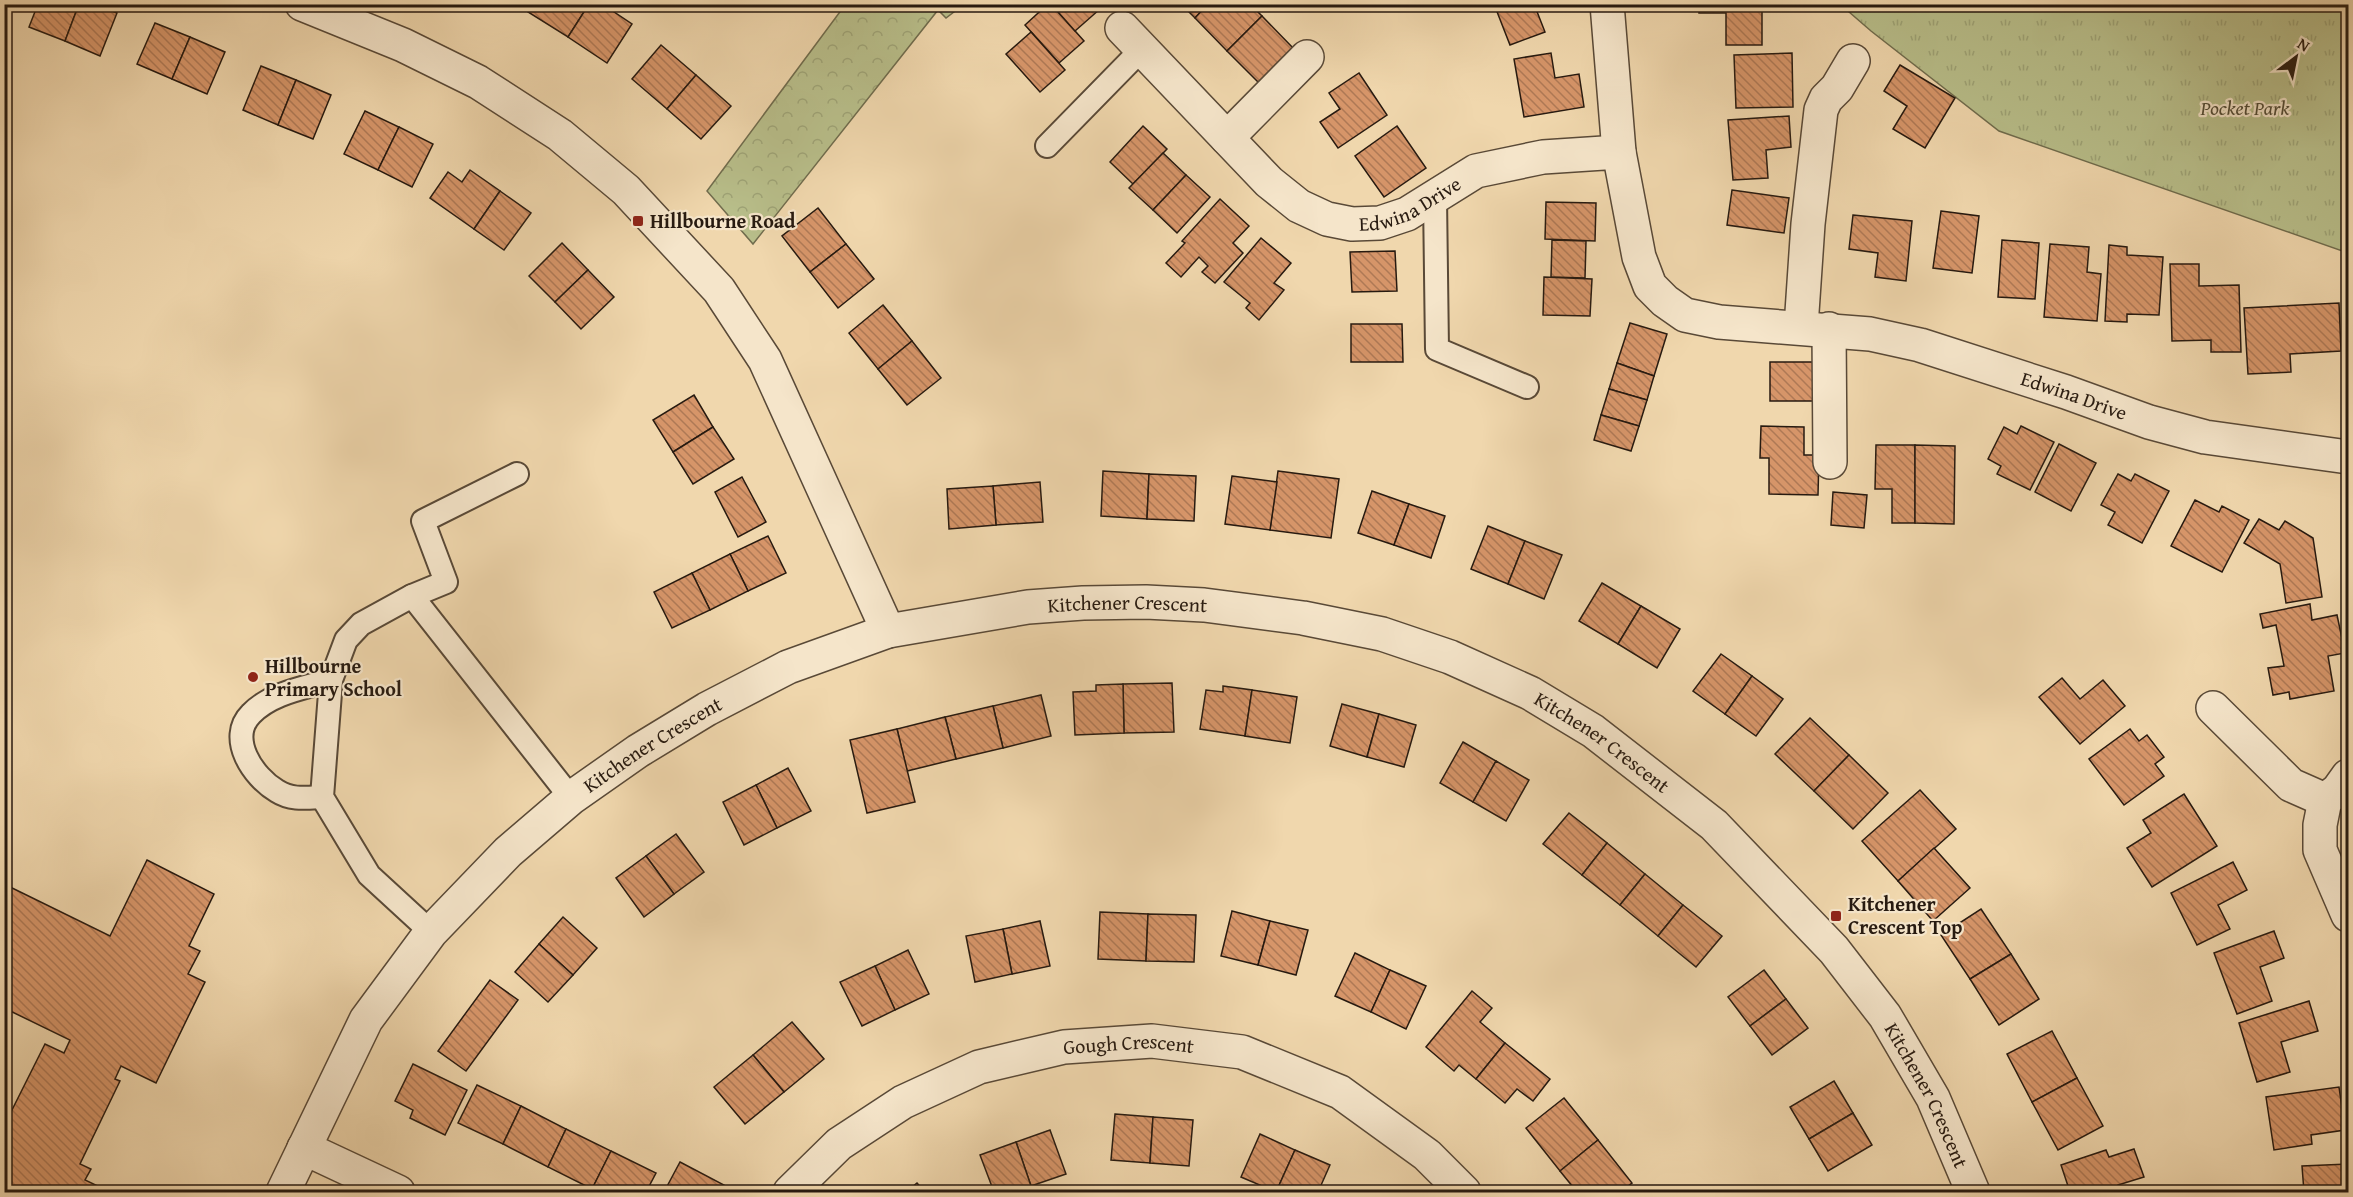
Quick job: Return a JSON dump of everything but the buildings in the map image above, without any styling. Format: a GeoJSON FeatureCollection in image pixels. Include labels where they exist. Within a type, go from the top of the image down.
{"type":"FeatureCollection","features":[{"type":"Feature","properties":{"kind":"street"},"geometry":{"type":"LineString","coordinates":[[302,4],[403,45],[478,82],[560,135],[626,190],[719,290],[765,360],[888,631]]}},
{"type":"Feature","properties":{"kind":"street","name":"Edwina Drive"},"geometry":{"type":"LineString","coordinates":[[1607,4],[1619,152],[1638,257],[1650,286],[1665,302],[1685,315],[1719,322],[1870,334],[1920,345],[2066,392],[2149,422],[2205,437],[2349,457]]}},
{"type":"Feature","properties":{"kind":"street","name":"Edwina Drive"},"geometry":{"type":"LineString","coordinates":[[1132,39],[1269,182],[1299,206],[1327,219],[1352,224],[1380,224],[1407,214],[1476,171],[1543,157],[1619,152]]}},
{"type":"Feature","properties":{"kind":"street"},"geometry":{"type":"LineString","coordinates":[[1227,138],[1307,57]]}},
{"type":"Feature","properties":{"kind":"street"},"geometry":{"type":"LineString","coordinates":[[1830,462],[1815,328],[1808,224],[1821,110],[1826,99],[1837,88],[1853,61]]}},
{"type":"Feature","properties":{"kind":"street","name":"Kitchener Crescent"},"geometry":{"type":"LineString","coordinates":[[283,1192],[366,1020],[431,932],[508,852],[571,798],[638,751],[707,709],[788,667],[888,631],[1028,607],[1146,602],[1204,605],[1303,618],[1382,634],[1450,657],[1530,693],[1593,731],[1714,825],[1834,950],[1885,1016],[1933,1098],[1973,1192]]}},
{"type":"Feature","properties":{"kind":"street"},"geometry":{"type":"LineString","coordinates":[[2213,708],[2291,785],[2325,800]]}},
{"type":"Feature","properties":{"kind":"street"},"geometry":{"type":"LineString","coordinates":[[2349,776],[2338,790],[2325,800],[2320,825],[2320,850],[2349,915]]}},
{"type":"Feature","properties":{"kind":"street","name":"Gough Crescent"},"geometry":{"type":"LineString","coordinates":[[790,1192],[839,1144],[894,1108],[979,1067],[1064,1047],[1152,1041],[1242,1052],[1340,1092],[1427,1155],[1464,1192]]}},
{"type":"Feature","properties":{"kind":"street"},"geometry":{"type":"LineString","coordinates":[[304,1148],[398,1192]]}},
{"type":"Feature","properties":{"kind":"lane"},"geometry":{"type":"LineString","coordinates":[[1047,146],[1132,39]]}},
{"type":"Feature","properties":{"kind":"lane"},"geometry":{"type":"LineString","coordinates":[[1435,198],[1437,349],[1527,387]]}},
{"type":"Feature","properties":{"kind":"lane"},"geometry":{"type":"LineString","coordinates":[[431,932],[369,875],[322,797],[331,680],[346,640],[361,624],[412,596],[446,582],[423,522],[517,474]]}},
{"type":"Feature","properties":{"kind":"lane"},"geometry":{"type":"LineString","coordinates":[[412,596],[571,798]]}},
{"type":"Feature","properties":{"kind":"lane"},"geometry":{"type":"LineString","coordinates":[[322,797],[297,799],[276,791],[258,774],[243,752],[242,731],[249,716],[264,702],[331,680]]}},
{"type":"Feature","properties":{"kind":"green space"},"geometry":{"type":"Polygon","coordinates":[[[845,5],[963,5],[946,18],[938,10],[753,244],[707,191],[845,5]]]}},
{"type":"Feature","properties":{"kind":"green space","name":"Pocket Park"},"geometry":{"type":"Polygon","coordinates":[[[1841,5],[2348,5],[2348,253],[1999,131],[1841,5]]]}},
{"type":"Feature","properties":{"kind":"place","name":"Hillbourne Road"},"geometry":{"type":"Point","coordinates":[638,221]}},
{"type":"Feature","properties":{"kind":"place","name":"Hillbourne Primary School"},"geometry":{"type":"Point","coordinates":[253,677]}},
{"type":"Feature","properties":{"kind":"place","name":"Kitchener Crescent Top"},"geometry":{"type":"Point","coordinates":[1836,916]}}]}
